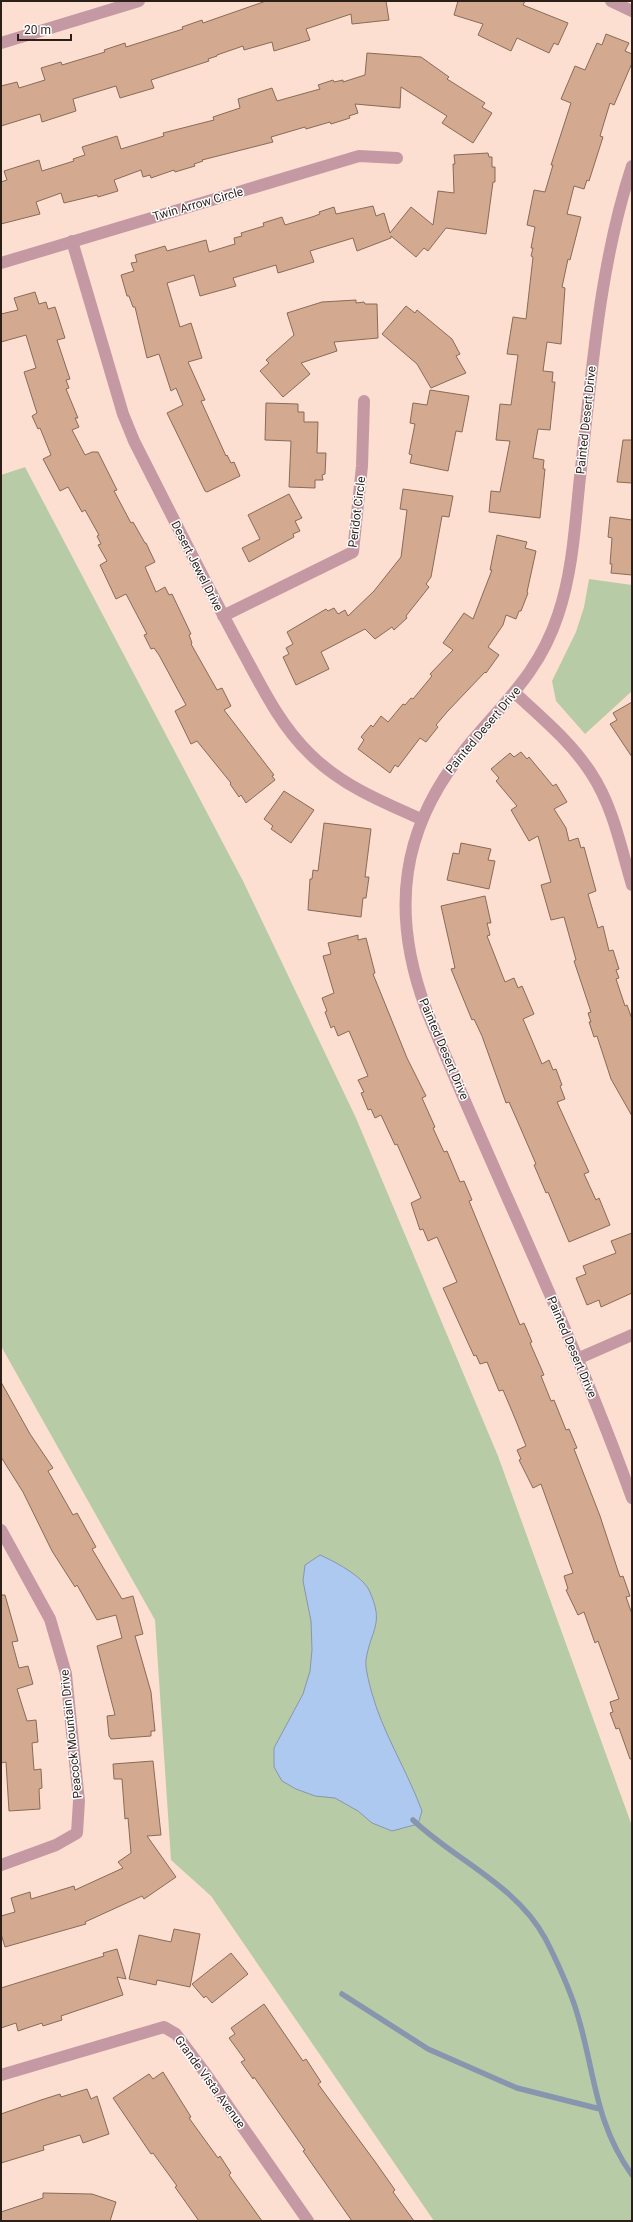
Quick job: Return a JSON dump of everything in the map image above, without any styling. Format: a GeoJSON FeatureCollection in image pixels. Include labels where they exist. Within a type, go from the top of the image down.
{"type":"FeatureCollection","features":[{"type":"Feature","properties":{"kind":"street"},"geometry":{"type":"LineString","coordinates":[[1,43],[139,1]]}},
{"type":"Feature","properties":{"kind":"street"},"geometry":{"type":"LineString","coordinates":[[611,1],[632,11]]}},
{"type":"Feature","properties":{"kind":"street","name":"Twin Arrow Circle"},"geometry":{"type":"LineString","coordinates":[[1,263],[359,156],[397,158]]}},
{"type":"Feature","properties":{"kind":"street","name":"Painted Desert Drive"},"geometry":{"type":"LineString","coordinates":[[632,166],[616,221],[597,325],[566,588],[554,627],[543,652],[515,693],[455,762],[431,797],[421,819],[410,862],[406,906],[408,942],[416,980],[434,1027],[578,1359],[611,1440],[632,1498]]}},
{"type":"Feature","properties":{"kind":"street","name":"Desert Jewel Drive"},"geometry":{"type":"LineString","coordinates":[[72,241],[122,414],[134,441],[223,616],[274,709],[290,733],[310,754],[334,774],[361,792],[421,819]]}},
{"type":"Feature","properties":{"kind":"street","name":"Peridot Circle"},"geometry":{"type":"LineString","coordinates":[[223,616],[353,552],[362,466],[364,401]]}},
{"type":"Feature","properties":{"kind":"street"},"geometry":{"type":"LineString","coordinates":[[515,693],[559,733],[592,773],[612,818],[632,885]]}},
{"type":"Feature","properties":{"kind":"street"},"geometry":{"type":"LineString","coordinates":[[578,1359],[632,1336]]}},
{"type":"Feature","properties":{"kind":"street","name":"Peacock Mountain Drive"},"geometry":{"type":"LineString","coordinates":[[1,1530],[50,1620],[66,1674],[79,1801],[77,1833],[56,1845],[1,1865]]}},
{"type":"Feature","properties":{"kind":"street","name":"Grande Vista Avenue"},"geometry":{"type":"LineString","coordinates":[[1,2075],[164,2027],[176,2034],[203,2070],[308,2221]]}},
{"type":"Feature","properties":{"kind":"green space"},"geometry":{"type":"Polygon","coordinates":[[[25,467],[243,881],[356,1118],[498,1456],[632,1826],[632,2221],[434,2221],[211,1896],[171,1860],[155,1620],[1,1346],[1,475],[25,467]]]}},
{"type":"Feature","properties":{"kind":"green space"},"geometry":{"type":"Polygon","coordinates":[[[589,579],[632,585],[632,691],[585,734],[556,701],[552,681],[576,632],[584,607],[589,579]]]}},
{"type":"Feature","properties":{"kind":"water"},"geometry":{"type":"Polygon","coordinates":[[[320,1555],[340,1565],[360,1579],[369,1590],[374,1602],[376,1619],[366,1660],[367,1675],[376,1706],[388,1736],[422,1811],[418,1824],[392,1831],[372,1823],[358,1811],[335,1798],[315,1796],[296,1789],[282,1781],[274,1767],[274,1748],[303,1694],[310,1671],[312,1650],[311,1621],[303,1581],[305,1565],[320,1555]]]}},
{"type":"Feature","properties":{"kind":"building"},"geometry":{"type":"Polygon","coordinates":[[[266,1],[386,1],[389,20],[352,24],[351,14],[306,29],[310,40],[274,51],[272,42],[244,50],[243,46],[217,55],[208,59],[209,61],[151,80],[154,88],[120,98],[116,86],[73,99],[76,111],[42,122],[40,114],[1,126],[1,86],[17,82],[19,88],[45,80],[41,68],[61,62],[62,65],[105,52],[104,50],[125,43],[126,47],[183,29],[182,27],[202,20],[203,23],[266,1]]]}},
{"type":"Feature","properties":{"kind":"building"},"geometry":{"type":"Polygon","coordinates":[[[458,1],[525,1],[523,5],[568,23],[558,45],[554,43],[549,53],[517,38],[511,51],[478,35],[483,24],[454,15],[458,1]]]}},
{"type":"Feature","properties":{"kind":"building"},"geometry":{"type":"Polygon","coordinates":[[[606,34],[629,43],[625,51],[632,54],[632,63],[614,105],[610,103],[600,136],[603,137],[589,181],[587,180],[584,189],[574,186],[567,214],[581,217],[570,260],[568,259],[562,287],[565,288],[561,344],[547,342],[543,371],[553,372],[552,382],[555,382],[550,430],[538,429],[533,458],[544,460],[543,469],[545,469],[540,518],[489,512],[491,491],[500,492],[510,441],[496,440],[500,404],[511,405],[518,355],[507,354],[513,317],[526,319],[533,257],[531,256],[533,248],[531,248],[535,227],[527,225],[534,190],[545,192],[553,165],[551,165],[571,103],[561,99],[575,66],[585,70],[597,43],[602,45],[606,34]]]}},
{"type":"Feature","properties":{"kind":"building"},"geometry":{"type":"Polygon","coordinates":[[[367,53],[421,57],[449,77],[447,79],[485,103],[482,107],[492,113],[473,143],[442,123],[447,116],[401,87],[400,108],[355,104],[358,113],[349,116],[350,118],[331,124],[330,122],[306,129],[305,127],[271,137],[273,142],[202,160],[203,161],[194,164],[195,166],[175,172],[174,170],[151,178],[150,175],[143,177],[141,170],[114,180],[118,191],[98,197],[97,195],[64,203],[61,193],[36,202],[40,214],[1,224],[1,182],[7,180],[4,171],[39,160],[42,171],[74,161],[73,159],[85,155],[82,147],[117,136],[121,149],[164,136],[163,133],[214,120],[213,117],[240,108],[238,99],[272,88],[277,101],[320,89],[318,85],[333,80],[334,82],[343,80],[343,82],[365,75],[367,53]]]}},
{"type":"Feature","properties":{"kind":"building"},"geometry":{"type":"Polygon","coordinates":[[[488,153],[489,157],[492,157],[492,167],[495,167],[495,182],[493,182],[486,234],[446,228],[428,251],[424,248],[416,257],[391,236],[391,238],[357,251],[353,238],[310,251],[314,262],[278,273],[276,265],[233,278],[236,286],[200,296],[194,275],[167,283],[180,327],[191,323],[202,358],[188,362],[205,400],[201,401],[226,456],[227,455],[231,463],[234,462],[240,476],[207,492],[205,491],[167,413],[183,405],[176,388],[171,391],[159,354],[147,358],[135,307],[133,307],[129,296],[127,296],[121,275],[134,271],[131,263],[137,262],[135,255],[165,246],[167,251],[206,240],[209,252],[235,244],[234,238],[242,236],[241,233],[264,226],[263,223],[282,217],[285,225],[312,217],[320,214],[319,212],[334,207],[336,214],[373,206],[376,216],[384,213],[390,233],[411,207],[433,225],[438,191],[454,193],[454,155],[488,153]]]}},
{"type":"Feature","properties":{"kind":"building"},"geometry":{"type":"Polygon","coordinates":[[[35,292],[39,304],[46,302],[48,309],[55,307],[65,338],[57,340],[70,379],[66,380],[69,388],[66,389],[78,418],[75,418],[79,427],[72,430],[85,455],[92,452],[98,452],[117,490],[114,491],[131,523],[133,522],[146,543],[155,562],[145,567],[156,592],[165,587],[169,595],[172,594],[191,634],[189,635],[191,644],[217,690],[222,688],[231,706],[224,710],[274,775],[272,776],[275,780],[246,803],[241,795],[239,797],[230,784],[231,783],[197,741],[191,744],[175,711],[186,705],[159,655],[154,648],[151,649],[144,635],[147,634],[126,594],[116,599],[100,565],[107,561],[98,545],[101,544],[97,536],[99,535],[85,510],[82,512],[68,487],[60,491],[43,459],[51,455],[40,428],[38,429],[32,416],[37,413],[24,372],[36,368],[26,335],[1,342],[1,314],[18,310],[14,298],[35,292]]]}},
{"type":"Feature","properties":{"kind":"building"},"geometry":{"type":"Polygon","coordinates":[[[356,300],[356,303],[364,302],[365,304],[377,304],[378,338],[334,342],[337,351],[301,363],[310,374],[283,397],[260,371],[269,363],[266,360],[294,335],[287,313],[322,302],[356,300]]]}},
{"type":"Feature","properties":{"kind":"building"},"geometry":{"type":"Polygon","coordinates":[[[406,306],[415,313],[417,310],[452,339],[460,354],[456,356],[466,373],[431,388],[417,364],[382,334],[406,306]]]}},
{"type":"Feature","properties":{"kind":"building"},"geometry":{"type":"Polygon","coordinates":[[[430,390],[469,396],[462,432],[456,431],[448,471],[410,463],[412,455],[409,454],[415,424],[410,423],[413,403],[427,405],[430,390]]]}},
{"type":"Feature","properties":{"kind":"building"},"geometry":{"type":"Polygon","coordinates":[[[266,403],[298,404],[298,412],[304,412],[304,422],[318,422],[317,453],[326,453],[325,474],[322,475],[323,480],[315,480],[315,488],[289,487],[291,441],[265,440],[266,403]]]}},
{"type":"Feature","properties":{"kind":"building"},"geometry":{"type":"Polygon","coordinates":[[[623,440],[632,440],[632,483],[617,482],[623,440]]]}},
{"type":"Feature","properties":{"kind":"building"},"geometry":{"type":"Polygon","coordinates":[[[403,489],[453,496],[449,517],[442,516],[431,577],[426,584],[429,587],[406,616],[407,618],[394,630],[392,627],[375,639],[365,629],[321,652],[329,669],[296,685],[283,657],[289,654],[286,648],[293,644],[287,632],[326,609],[328,611],[334,608],[338,614],[345,610],[348,616],[374,591],[401,557],[407,510],[400,509],[403,489]]]}},
{"type":"Feature","properties":{"kind":"building"},"geometry":{"type":"Polygon","coordinates":[[[289,494],[302,518],[295,521],[300,531],[293,534],[294,537],[249,562],[242,548],[260,539],[248,515],[289,494]]]}},
{"type":"Feature","properties":{"kind":"building"},"geometry":{"type":"Polygon","coordinates":[[[610,517],[632,520],[632,575],[611,573],[612,564],[610,564],[612,538],[608,537],[610,517]]]}},
{"type":"Feature","properties":{"kind":"building"},"geometry":{"type":"Polygon","coordinates":[[[497,535],[527,542],[525,548],[536,551],[528,593],[521,611],[519,611],[516,619],[506,615],[503,625],[488,647],[499,655],[486,673],[485,672],[447,712],[436,725],[438,727],[426,742],[420,738],[398,767],[395,765],[390,773],[358,749],[364,740],[361,737],[371,725],[373,727],[381,716],[388,722],[403,704],[405,705],[411,698],[413,699],[432,676],[430,674],[453,650],[443,643],[464,613],[473,619],[492,570],[490,570],[497,535]]]}},
{"type":"Feature","properties":{"kind":"building"},"geometry":{"type":"Polygon","coordinates":[[[632,702],[632,757],[610,724],[617,720],[613,713],[632,702]]]}},
{"type":"Feature","properties":{"kind":"building"},"geometry":{"type":"Polygon","coordinates":[[[521,752],[527,759],[529,757],[553,786],[556,784],[567,802],[554,809],[566,828],[569,841],[578,838],[581,848],[584,847],[596,891],[588,894],[598,928],[603,926],[609,951],[613,950],[619,969],[616,970],[619,978],[616,979],[625,1006],[627,1005],[632,1019],[632,1116],[611,1079],[597,1036],[594,1037],[589,1022],[591,1022],[588,1013],[591,1012],[574,961],[576,960],[564,917],[551,920],[541,885],[551,882],[538,836],[529,841],[511,810],[517,806],[496,781],[499,778],[491,769],[510,753],[514,757],[521,752]]]}},
{"type":"Feature","properties":{"kind":"building"},"geometry":{"type":"Polygon","coordinates":[[[284,791],[314,810],[291,843],[271,829],[273,826],[264,819],[284,791]]]}},
{"type":"Feature","properties":{"kind":"building"},"geometry":{"type":"Polygon","coordinates":[[[324,823],[371,829],[365,877],[369,877],[366,898],[363,898],[361,917],[308,910],[310,879],[312,879],[313,870],[318,871],[324,823]]]}},
{"type":"Feature","properties":{"kind":"building"},"geometry":{"type":"Polygon","coordinates":[[[461,843],[491,849],[488,860],[495,861],[489,889],[447,880],[453,853],[459,854],[461,843]]]}},
{"type":"Feature","properties":{"kind":"building"},"geometry":{"type":"Polygon","coordinates":[[[485,896],[491,923],[487,923],[490,935],[487,936],[505,982],[514,978],[518,988],[522,986],[534,1014],[523,1019],[542,1064],[549,1060],[553,1070],[556,1069],[565,1099],[557,1102],[589,1172],[584,1174],[596,1200],[599,1198],[610,1225],[569,1242],[548,1192],[546,1193],[534,1165],[536,1164],[509,1102],[506,1103],[482,1036],[474,1019],[472,1020],[451,969],[455,968],[441,906],[485,896]]]}},
{"type":"Feature","properties":{"kind":"building"},"geometry":{"type":"Polygon","coordinates":[[[358,935],[358,940],[366,938],[375,973],[373,974],[407,1058],[426,1096],[422,1098],[435,1127],[433,1128],[444,1152],[447,1151],[460,1182],[464,1181],[472,1200],[469,1201],[520,1325],[524,1323],[532,1342],[530,1343],[544,1375],[541,1376],[551,1401],[554,1400],[566,1430],[569,1429],[577,1448],[574,1449],[600,1516],[620,1577],[623,1576],[630,1596],[626,1597],[632,1614],[632,1759],[630,1759],[619,1728],[616,1729],[610,1713],[613,1712],[610,1702],[619,1699],[598,1641],[595,1643],[584,1612],[578,1615],[566,1590],[568,1589],[564,1576],[573,1573],[541,1484],[533,1488],[519,1460],[521,1459],[517,1450],[526,1446],[514,1416],[503,1390],[499,1391],[487,1362],[480,1364],[476,1355],[474,1356],[443,1288],[457,1282],[437,1237],[428,1241],[423,1229],[420,1230],[411,1203],[421,1198],[397,1144],[395,1145],[381,1115],[375,1118],[371,1109],[368,1110],[361,1093],[364,1092],[358,1080],[368,1076],[349,1031],[338,1036],[334,1026],[331,1028],[325,1012],[327,1011],[322,998],[334,993],[323,956],[331,954],[328,943],[358,935]]]}},
{"type":"Feature","properties":{"kind":"building"},"geometry":{"type":"Polygon","coordinates":[[[632,1233],[632,1293],[601,1307],[599,1300],[587,1305],[576,1278],[586,1274],[583,1266],[616,1253],[611,1241],[632,1233]]]}},
{"type":"Feature","properties":{"kind":"building"},"geometry":{"type":"Polygon","coordinates":[[[1,1382],[30,1434],[53,1468],[48,1471],[73,1515],[77,1513],[96,1547],[92,1549],[122,1599],[133,1596],[143,1634],[135,1636],[151,1692],[155,1731],[151,1731],[151,1736],[111,1739],[109,1736],[107,1716],[115,1715],[97,1646],[122,1638],[116,1615],[97,1620],[77,1585],[75,1587],[52,1551],[23,1492],[1,1457],[1,1382]]]}},
{"type":"Feature","properties":{"kind":"building"},"geometry":{"type":"Polygon","coordinates":[[[1,1595],[5,1595],[18,1641],[12,1642],[19,1668],[28,1666],[33,1684],[17,1689],[27,1721],[36,1720],[38,1742],[32,1743],[34,1770],[41,1769],[42,1788],[39,1789],[40,1809],[9,1811],[6,1762],[1,1763],[1,1595]]]}},
{"type":"Feature","properties":{"kind":"building"},"geometry":{"type":"Polygon","coordinates":[[[153,1761],[161,1835],[147,1836],[176,1877],[144,1899],[142,1896],[85,1922],[86,1924],[5,1947],[1,1934],[1,1916],[15,1912],[11,1898],[30,1892],[31,1899],[74,1886],[75,1890],[123,1868],[118,1862],[131,1853],[128,1818],[125,1819],[122,1779],[114,1779],[113,1764],[153,1761]]]}},
{"type":"Feature","properties":{"kind":"building"},"geometry":{"type":"Polygon","coordinates":[[[174,1929],[200,1934],[190,1987],[157,1980],[156,1985],[129,1979],[139,1935],[171,1942],[174,1929]]]}},
{"type":"Feature","properties":{"kind":"building"},"geometry":{"type":"Polygon","coordinates":[[[117,1949],[126,1979],[117,1977],[123,1995],[61,2016],[62,2020],[43,2026],[42,2023],[18,2031],[16,2023],[1,2028],[1,1988],[104,1956],[103,1953],[117,1949]]]}},
{"type":"Feature","properties":{"kind":"building"},"geometry":{"type":"Polygon","coordinates":[[[231,1953],[248,1974],[212,2003],[206,1996],[204,1998],[192,1984],[231,1953]]]}},
{"type":"Feature","properties":{"kind":"building"},"geometry":{"type":"Polygon","coordinates":[[[264,2004],[303,2061],[306,2059],[321,2082],[318,2084],[395,2190],[393,2192],[414,2221],[352,2221],[303,2151],[305,2150],[254,2077],[253,2079],[241,2062],[245,2060],[229,2038],[235,2034],[231,2028],[264,2004]]]}},
{"type":"Feature","properties":{"kind":"building"},"geometry":{"type":"Polygon","coordinates":[[[163,2072],[191,2117],[189,2118],[218,2158],[220,2156],[231,2173],[229,2175],[262,2221],[199,2221],[175,2187],[177,2186],[153,2153],[151,2154],[113,2098],[149,2074],[153,2079],[163,2072]]]}},
{"type":"Feature","properties":{"kind":"building"},"geometry":{"type":"Polygon","coordinates":[[[87,2089],[91,2099],[97,2096],[109,2134],[83,2143],[80,2135],[43,2146],[44,2150],[1,2163],[1,2114],[60,2094],[61,2097],[87,2089]]]}},
{"type":"Feature","properties":{"kind":"building"},"geometry":{"type":"Polygon","coordinates":[[[43,2193],[92,2194],[116,2202],[110,2221],[1,2221],[1,2212],[43,2198],[43,2193]]]}},
{"type":"Feature","properties":{"kind":"waterway"},"geometry":{"type":"LineString","coordinates":[[413,1820],[447,1848],[502,1888],[533,1919],[545,1938],[574,2005],[583,2034],[603,2116],[619,2155],[632,2175]]}},
{"type":"Feature","properties":{"kind":"waterway"},"geometry":{"type":"LineString","coordinates":[[342,1994],[428,2049],[517,2088],[600,2109]]}}]}
